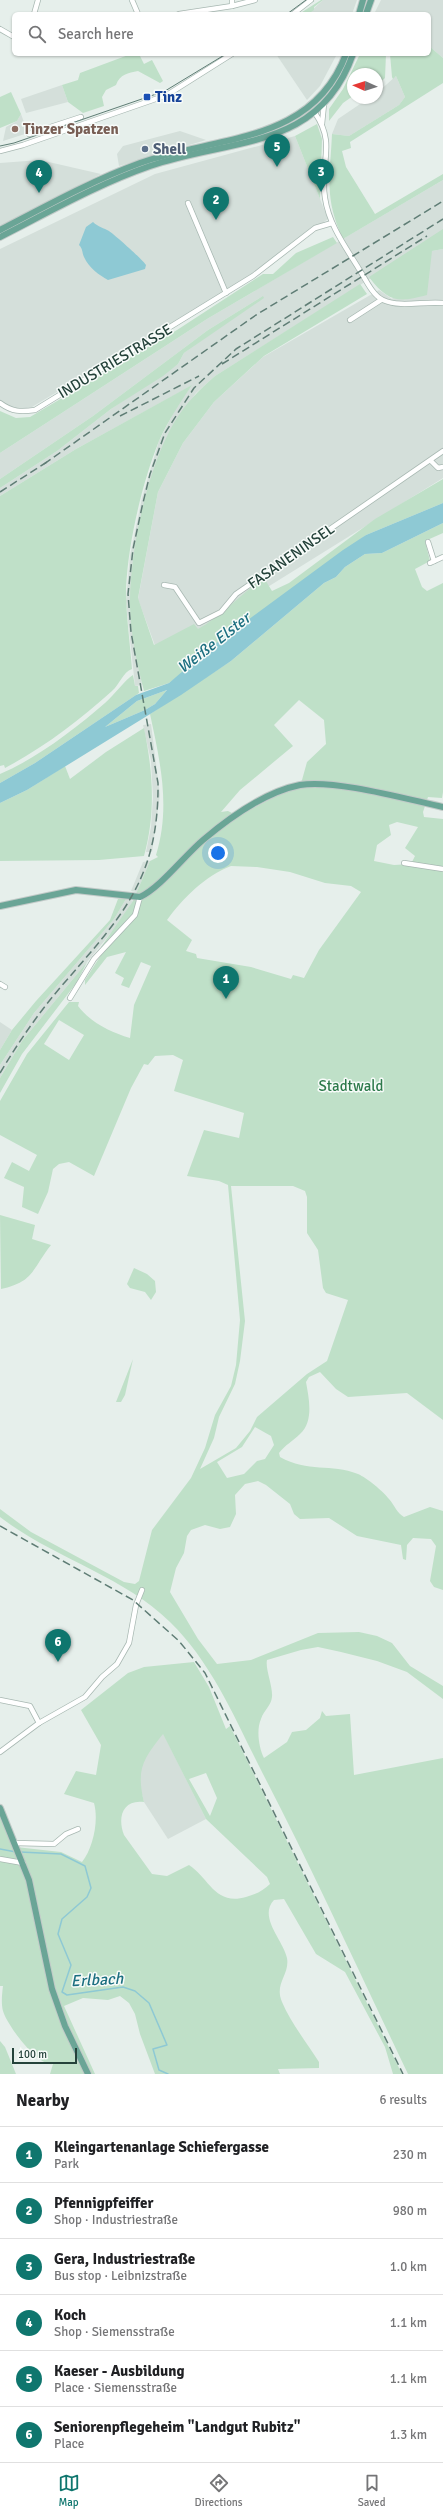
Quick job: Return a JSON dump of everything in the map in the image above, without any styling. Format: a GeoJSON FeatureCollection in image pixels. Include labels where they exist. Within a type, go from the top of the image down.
{"type":"FeatureCollection","features":[{"type":"Feature","properties":{"kind":"main road"},"geometry":{"type":"LineString","coordinates":[[359,12],[363,0]]}},
{"type":"Feature","properties":{"kind":"main road"},"geometry":{"type":"LineString","coordinates":[[367,12],[371,0]]}},
{"type":"Feature","properties":{"kind":"main road"},"geometry":{"type":"LineString","coordinates":[[0,230],[125,169],[177,151],[271,129],[310,107],[328,88],[345,56]]}},
{"type":"Feature","properties":{"kind":"main road"},"geometry":{"type":"LineString","coordinates":[[0,237],[120,178],[184,155],[269,137],[300,124],[324,104],[342,80],[352,56]]}},
{"type":"Feature","properties":{"kind":"main road"},"geometry":{"type":"LineString","coordinates":[[310,107],[315,112]]}},
{"type":"Feature","properties":{"kind":"main road"},"geometry":{"type":"LineString","coordinates":[[0,906],[76,890],[140,897],[203,840],[244,811],[282,790],[301,785],[338,786],[443,806]]}},
{"type":"Feature","properties":{"kind":"main road"},"geometry":{"type":"LineString","coordinates":[[0,1808],[23,1863],[32,1893],[52,1989],[65,2026],[88,2074]]}},
{"type":"Feature","properties":{"kind":"street"},"geometry":{"type":"LineString","coordinates":[[35,12],[38,0]]}},
{"type":"Feature","properties":{"kind":"street"},"geometry":{"type":"LineString","coordinates":[[132,0],[137,12]]}},
{"type":"Feature","properties":{"kind":"street"},"geometry":{"type":"LineString","coordinates":[[232,0],[232,6]]}},
{"type":"Feature","properties":{"kind":"street"},"geometry":{"type":"LineString","coordinates":[[192,12],[232,6],[255,0]]}},
{"type":"Feature","properties":{"kind":"street"},"geometry":{"type":"LineString","coordinates":[[296,12],[311,0]]}},
{"type":"Feature","properties":{"kind":"street"},"geometry":{"type":"LineString","coordinates":[[0,29],[12,36]]}},
{"type":"Feature","properties":{"kind":"street"},"geometry":{"type":"LineString","coordinates":[[0,150],[167,95],[229,56]]}},
{"type":"Feature","properties":{"kind":"street"},"geometry":{"type":"LineString","coordinates":[[322,124],[324,104]]}},
{"type":"Feature","properties":{"kind":"street"},"geometry":{"type":"LineString","coordinates":[[315,112],[322,124],[327,140],[325,197],[332,223],[338,236],[371,288],[382,300],[402,304],[443,303]]}},
{"type":"Feature","properties":{"kind":"street"},"geometry":{"type":"LineString","coordinates":[[29,134],[81,117]]}},
{"type":"Feature","properties":{"kind":"street"},"geometry":{"type":"LineString","coordinates":[[188,203],[226,293]]}},
{"type":"Feature","properties":{"kind":"street","name":"INDUSTRIESTRASSE"},"geometry":{"type":"LineString","coordinates":[[0,403],[8,409],[21,412],[35,410],[253,276],[315,228],[332,223]]}},
{"type":"Feature","properties":{"kind":"street"},"geometry":{"type":"LineString","coordinates":[[350,320],[382,300]]}},
{"type":"Feature","properties":{"kind":"street","name":"FASANENINSEL"},"geometry":{"type":"LineString","coordinates":[[164,585],[175,587],[198,623],[221,612],[236,594],[431,461],[443,451]]}},
{"type":"Feature","properties":{"kind":"street"},"geometry":{"type":"LineString","coordinates":[[431,461],[438,468],[443,467]]}},
{"type":"Feature","properties":{"kind":"street"},"geometry":{"type":"LineString","coordinates":[[428,542],[432,562],[443,557]]}},
{"type":"Feature","properties":{"kind":"street"},"geometry":{"type":"LineString","coordinates":[[404,863],[443,869]]}},
{"type":"Feature","properties":{"kind":"street"},"geometry":{"type":"LineString","coordinates":[[70,998],[94,959],[135,915],[140,897]]}},
{"type":"Feature","properties":{"kind":"street"},"geometry":{"type":"LineString","coordinates":[[0,984],[5,987]]}},
{"type":"Feature","properties":{"kind":"street"},"geometry":{"type":"LineString","coordinates":[[0,1752],[39,1723],[85,1697],[102,1677],[117,1664],[130,1643],[136,1604],[142,1590]]}},
{"type":"Feature","properties":{"kind":"street"},"geometry":{"type":"LineString","coordinates":[[0,1700],[30,1706],[39,1723]]}},
{"type":"Feature","properties":{"kind":"street"},"geometry":{"type":"LineString","coordinates":[[16,1845],[54,1844],[66,1834],[78,1829]]}},
{"type":"Feature","properties":{"kind":"street"},"geometry":{"type":"LineString","coordinates":[[0,1859],[23,1863]]}},
{"type":"Feature","properties":{"kind":"shaded area"},"geometry":{"type":"Polygon","coordinates":[[[323,0],[357,0],[353,12],[310,12],[323,0]]]}},
{"type":"Feature","properties":{"kind":"shaded area"},"geometry":{"type":"Polygon","coordinates":[[[381,0],[443,0],[443,58],[431,48],[431,12],[375,12],[381,0]]]}},
{"type":"Feature","properties":{"kind":"shaded area"},"geometry":{"type":"Polygon","coordinates":[[[277,56],[336,56],[320,86],[307,100],[277,56]]]}},
{"type":"Feature","properties":{"kind":"shaded area"},"geometry":{"type":"Polygon","coordinates":[[[396,76],[405,97],[399,105],[349,136],[332,134],[338,119],[360,104],[383,104],[383,88],[396,76]]]}},
{"type":"Feature","properties":{"kind":"shaded area"},"geometry":{"type":"Polygon","coordinates":[[[62,85],[68,102],[26,113],[21,99],[62,85]]]}},
{"type":"Feature","properties":{"kind":"shaded area","name":"Tinzer Spatzen"},"geometry":{"type":"Polygon","coordinates":[[[21,114],[28,133],[3,141],[6,127],[17,121],[21,114]]]}},
{"type":"Feature","properties":{"kind":"shaded area"},"geometry":{"type":"Polygon","coordinates":[[[180,131],[206,140],[119,166],[117,154],[123,146],[180,131]]]}},
{"type":"Feature","properties":{"kind":"shaded area"},"geometry":{"type":"Polygon","coordinates":[[[295,136],[328,219],[253,274],[32,407],[20,409],[10,407],[0,400],[0,249],[155,174],[295,136]]]}},
{"type":"Feature","properties":{"kind":"shaded area"},"geometry":{"type":"Polygon","coordinates":[[[40,160],[101,174],[0,226],[0,163],[40,160]]]}},
{"type":"Feature","properties":{"kind":"shaded area"},"geometry":{"type":"Polygon","coordinates":[[[443,180],[443,233],[215,376],[196,393],[168,435],[154,471],[133,561],[130,610],[142,685],[135,686],[126,601],[130,556],[142,498],[159,441],[175,410],[191,386],[76,449],[0,496],[0,488],[57,451],[111,409],[178,364],[184,353],[263,296],[208,330],[93,416],[0,479],[0,453],[207,319],[443,180]]]}},
{"type":"Feature","properties":{"kind":"shaded area"},"geometry":{"type":"Polygon","coordinates":[[[443,249],[443,478],[253,596],[203,632],[157,651],[138,599],[158,492],[183,443],[214,402],[263,357],[379,290],[392,299],[432,251],[443,249]]]}},
{"type":"Feature","properties":{"kind":"shaded area"},"geometry":{"type":"Polygon","coordinates":[[[151,724],[160,795],[152,852],[146,852],[151,827],[153,797],[151,761],[143,725],[151,724]]]}},
{"type":"Feature","properties":{"kind":"shaded area"},"geometry":{"type":"Polygon","coordinates":[[[150,861],[137,892],[131,891],[143,862],[150,861]]]}},
{"type":"Feature","properties":{"kind":"shaded area"},"geometry":{"type":"Polygon","coordinates":[[[126,899],[133,901],[119,923],[22,1041],[0,1078],[0,1065],[34,1013],[114,919],[126,899]]]}},
{"type":"Feature","properties":{"kind":"shaded area"},"geometry":{"type":"Polygon","coordinates":[[[0,1022],[12,1030],[0,1050],[0,1022]]]}},
{"type":"Feature","properties":{"kind":"shaded area"},"geometry":{"type":"Polygon","coordinates":[[[163,1733],[206,1819],[168,1839],[144,1802],[140,1787],[140,1772],[145,1756],[163,1733]]]}},
{"type":"Feature","properties":{"kind":"green space"},"geometry":{"type":"Polygon","coordinates":[[[323,0],[314,7],[314,10],[311,12],[302,12],[323,0]]]}},
{"type":"Feature","properties":{"kind":"green space"},"geometry":{"type":"Polygon","coordinates":[[[431,48],[443,58],[443,83],[350,142],[351,148],[342,151],[346,167],[375,214],[443,174],[443,180],[343,239],[333,211],[331,199],[330,175],[332,134],[349,136],[399,105],[405,97],[396,76],[393,79],[390,56],[431,56],[431,48]]]}},
{"type":"Feature","properties":{"kind":"green space"},"geometry":{"type":"Polygon","coordinates":[[[126,56],[140,56],[144,64],[152,60],[163,81],[160,83],[138,71],[131,72],[122,76],[116,85],[106,90],[102,97],[104,106],[83,113],[68,102],[62,85],[78,80],[80,73],[126,56]]]}},
{"type":"Feature","properties":{"kind":"green space"},"geometry":{"type":"Polygon","coordinates":[[[359,56],[386,56],[385,78],[383,80],[383,68],[353,68],[359,56]]]}},
{"type":"Feature","properties":{"kind":"green space"},"geometry":{"type":"Polygon","coordinates":[[[347,81],[347,100],[329,121],[329,109],[347,81]]]}},
{"type":"Feature","properties":{"kind":"green space"},"geometry":{"type":"Polygon","coordinates":[[[11,92],[21,114],[17,121],[0,128],[0,97],[11,92]]]}},
{"type":"Feature","properties":{"kind":"green space"},"geometry":{"type":"Polygon","coordinates":[[[317,124],[322,139],[320,199],[295,136],[317,124]]]}},
{"type":"Feature","properties":{"kind":"green space"},"geometry":{"type":"Polygon","coordinates":[[[443,229],[443,249],[432,251],[427,295],[408,299],[394,298],[388,296],[382,291],[369,277],[443,229]]]}},
{"type":"Feature","properties":{"kind":"green space"},"geometry":{"type":"Polygon","coordinates":[[[333,237],[337,243],[207,319],[0,453],[0,411],[16,418],[30,417],[177,330],[263,274],[273,274],[296,253],[333,237]]]}},
{"type":"Feature","properties":{"kind":"green space"},"geometry":{"type":"Polygon","coordinates":[[[360,284],[367,294],[264,356],[214,402],[183,443],[158,492],[138,598],[154,645],[194,624],[198,629],[264,578],[272,591],[289,583],[375,519],[443,479],[443,503],[366,535],[169,683],[144,691],[132,629],[130,586],[136,537],[148,486],[165,440],[175,421],[184,408],[215,376],[360,284]]]}},
{"type":"Feature","properties":{"kind":"green space"},"geometry":{"type":"Polygon","coordinates":[[[263,296],[264,298],[184,353],[178,364],[163,376],[111,409],[57,451],[0,488],[0,479],[93,416],[208,330],[263,296]]]}},
{"type":"Feature","properties":{"kind":"green space"},"geometry":{"type":"Polygon","coordinates":[[[192,385],[170,419],[159,441],[147,475],[137,514],[127,571],[126,589],[127,619],[132,669],[126,673],[112,691],[61,733],[33,752],[5,768],[4,765],[0,766],[0,496],[76,449],[192,385]]]}},
{"type":"Feature","properties":{"kind":"green space","name":"Stadtwald"},"geometry":{"type":"Polygon","coordinates":[[[443,523],[443,533],[425,541],[430,561],[415,569],[422,587],[427,591],[443,583],[443,792],[442,798],[428,797],[423,812],[424,817],[443,819],[443,1420],[407,1393],[348,1397],[336,1389],[320,1372],[309,1377],[306,1382],[309,1416],[304,1429],[279,1453],[280,1457],[300,1465],[338,1469],[362,1476],[383,1492],[404,1517],[430,1507],[443,1511],[443,1590],[434,1587],[430,1581],[436,1546],[431,1539],[413,1538],[407,1545],[406,1560],[403,1559],[401,1545],[357,1536],[329,1518],[300,1519],[294,1514],[290,1504],[266,1485],[258,1481],[245,1484],[235,1495],[236,1514],[230,1527],[220,1529],[205,1525],[191,1530],[187,1536],[184,1553],[176,1568],[170,1592],[198,1639],[217,1664],[251,1660],[318,1633],[359,1632],[377,1636],[392,1643],[410,1666],[443,1686],[443,1699],[407,1672],[377,1661],[318,1647],[301,1650],[267,1660],[272,1697],[259,1723],[258,1734],[264,1758],[287,1742],[292,1732],[306,1730],[320,1718],[322,1711],[326,1716],[350,1714],[354,1775],[443,1758],[443,2074],[408,2074],[319,1886],[233,1714],[199,1656],[185,1638],[170,1622],[131,1592],[42,1544],[0,1517],[0,1509],[31,1532],[124,1582],[135,1584],[139,1581],[152,1530],[191,1478],[205,1448],[215,1415],[231,1386],[236,1365],[240,1320],[228,1185],[219,1181],[187,1176],[204,1130],[239,1138],[244,1113],[174,1091],[183,1060],[173,1055],[155,1056],[148,1065],[144,1064],[131,1088],[94,1176],[69,1162],[59,1164],[53,1169],[48,1192],[38,1214],[22,1207],[24,1187],[4,1178],[12,1162],[29,1171],[37,1155],[0,1135],[0,1101],[27,1054],[69,1002],[79,1002],[78,1006],[94,1022],[115,1033],[130,1038],[134,1005],[151,966],[141,962],[129,988],[121,985],[124,978],[115,973],[126,952],[107,957],[85,985],[85,980],[103,952],[101,947],[133,901],[150,861],[158,857],[156,855],[163,819],[162,784],[150,714],[231,661],[324,583],[336,577],[345,567],[365,554],[382,553],[443,523]],[[299,700],[274,725],[293,746],[240,790],[221,812],[228,811],[238,816],[282,793],[296,789],[302,780],[307,762],[326,744],[324,720],[299,700]],[[397,822],[389,825],[391,835],[377,845],[374,861],[394,865],[411,864],[415,856],[405,848],[418,827],[397,822]],[[231,866],[212,876],[195,888],[167,920],[192,940],[186,951],[196,954],[197,958],[251,967],[291,979],[293,975],[304,978],[319,950],[361,892],[351,886],[325,883],[290,872],[257,867],[231,866]],[[59,1020],[44,1044],[69,1060],[84,1035],[59,1020]],[[231,1186],[245,1321],[240,1361],[235,1384],[219,1417],[214,1438],[200,1469],[236,1448],[250,1431],[257,1417],[307,1374],[327,1361],[348,1300],[326,1293],[323,1288],[318,1250],[307,1233],[307,1197],[305,1191],[293,1186],[231,1186]],[[255,1427],[242,1447],[217,1462],[227,1478],[244,1474],[257,1461],[265,1459],[274,1445],[271,1436],[255,1427]]]}},
{"type":"Feature","properties":{"kind":"green space"},"geometry":{"type":"Polygon","coordinates":[[[133,675],[135,686],[138,686],[139,693],[35,763],[0,783],[0,774],[14,768],[41,752],[68,733],[105,703],[133,675]]]}},
{"type":"Feature","properties":{"kind":"green space"},"geometry":{"type":"Polygon","coordinates":[[[167,690],[155,704],[145,710],[105,727],[137,701],[167,690]]]}},
{"type":"Feature","properties":{"kind":"green space"},"geometry":{"type":"Polygon","coordinates":[[[144,728],[151,776],[152,808],[148,840],[144,856],[99,860],[0,861],[0,803],[27,790],[65,766],[70,779],[106,752],[144,728]]]}},
{"type":"Feature","properties":{"kind":"green space"},"geometry":{"type":"Polygon","coordinates":[[[118,899],[126,899],[114,919],[34,1013],[0,1065],[0,1050],[12,1030],[36,1001],[110,920],[118,899]]]}},
{"type":"Feature","properties":{"kind":"green space"},"geometry":{"type":"Polygon","coordinates":[[[87,962],[77,982],[22,1054],[0,1093],[0,1078],[22,1041],[87,962]]]}},
{"type":"Feature","properties":{"kind":"green space"},"geometry":{"type":"Polygon","coordinates":[[[0,1215],[35,1225],[32,1239],[51,1245],[36,1268],[26,1278],[20,1283],[1,1289],[0,1215]]]}},
{"type":"Feature","properties":{"kind":"green space"},"geometry":{"type":"Polygon","coordinates":[[[134,1268],[147,1274],[155,1281],[156,1292],[151,1300],[145,1292],[130,1288],[127,1284],[134,1268]]]}},
{"type":"Feature","properties":{"kind":"green space"},"geometry":{"type":"Polygon","coordinates":[[[133,1359],[125,1395],[121,1402],[116,1402],[133,1359]]]}},
{"type":"Feature","properties":{"kind":"green space"},"geometry":{"type":"Polygon","coordinates":[[[194,1662],[209,1687],[226,1729],[230,1726],[402,2074],[393,2074],[385,2047],[345,1972],[316,1954],[284,1899],[274,1900],[270,1907],[269,1914],[273,1929],[285,1951],[287,1958],[280,1995],[290,2018],[319,2062],[319,2068],[278,2069],[280,2074],[155,2074],[140,2034],[135,2014],[129,2003],[120,1996],[108,2000],[83,1998],[64,2006],[95,2074],[50,2074],[53,2064],[39,2059],[24,2044],[10,2026],[3,2011],[3,1986],[0,1986],[0,1818],[16,1847],[61,1852],[82,1862],[92,1842],[94,1834],[96,1818],[94,1803],[64,1794],[76,1771],[96,1775],[101,1745],[81,1710],[128,1673],[144,1667],[194,1662]],[[163,1734],[150,1751],[143,1765],[141,1781],[144,1802],[131,1803],[127,1806],[122,1816],[121,1822],[124,1835],[152,1874],[167,1876],[189,1865],[196,1870],[213,1889],[227,1898],[235,1899],[246,1897],[262,1890],[270,1884],[267,1877],[206,1819],[163,1734]],[[206,1773],[189,1779],[210,1816],[217,1798],[206,1773]]]}},
{"type":"Feature","properties":{"kind":"green space"},"geometry":{"type":"Polygon","coordinates":[[[0,2041],[5,2047],[16,2074],[0,2074],[0,2041]]]}},
{"type":"Feature","properties":{"kind":"water"},"geometry":{"type":"Polygon","coordinates":[[[93,222],[109,231],[129,248],[146,265],[145,269],[108,280],[94,271],[83,256],[79,245],[86,227],[93,222]]]}},
{"type":"Feature","properties":{"kind":"water"},"geometry":{"type":"Polygon","coordinates":[[[443,503],[443,523],[382,553],[365,554],[345,567],[336,577],[324,583],[231,661],[181,695],[27,790],[0,803],[0,783],[35,763],[136,695],[169,683],[211,647],[343,550],[366,535],[443,503]],[[167,690],[137,701],[105,727],[145,710],[155,704],[167,690]]]}},
{"type":"Feature","properties":{"kind":"waterway","name":"Erlbach"},"geometry":{"type":"LineString","coordinates":[[0,1849],[16,1852]]}},
{"type":"Feature","properties":{"kind":"waterway","name":"Erlbach"},"geometry":{"type":"LineString","coordinates":[[20,1852],[61,1854],[85,1866],[91,1888],[87,1897],[62,1919],[58,1934],[71,1965],[62,1992],[67,1995],[123,1987],[135,1991],[149,2003],[167,2045],[153,2049],[159,2070],[168,2074]]}},
{"type":"Feature","properties":{"kind":"tram line"},"geometry":{"type":"LineString","coordinates":[[290,12],[306,0]]}},
{"type":"Feature","properties":{"kind":"tram line"},"geometry":{"type":"LineString","coordinates":[[0,146],[14,143],[165,91],[223,56]]}},
{"type":"Feature","properties":{"kind":"railway"},"geometry":{"type":"LineString","coordinates":[[44,464],[256,315],[443,201]]}},
{"type":"Feature","properties":{"kind":"railway"},"geometry":{"type":"LineString","coordinates":[[0,1073],[43,1009],[117,919],[131,897],[143,873],[151,847],[156,817],[158,783],[131,632],[128,594],[133,549],[142,507],[150,474],[165,433],[194,388],[236,349],[443,219]]}},
{"type":"Feature","properties":{"kind":"railway"},"geometry":{"type":"LineString","coordinates":[[222,364],[427,236]]}},
{"type":"Feature","properties":{"kind":"railway"},"geometry":{"type":"LineString","coordinates":[[120,416],[199,376]]}},
{"type":"Feature","properties":{"kind":"railway"},"geometry":{"type":"LineString","coordinates":[[0,492],[47,462]]}},
{"type":"Feature","properties":{"kind":"railway"},"geometry":{"type":"LineString","coordinates":[[0,1526],[133,1600],[179,1641],[205,1673],[403,2074]]}},
{"type":"Feature","properties":{"kind":"place","name":"Tinz"},"geometry":{"type":"Point","coordinates":[147,97]}},
{"type":"Feature","properties":{"kind":"place","name":"Tinzer Spatzen"},"geometry":{"type":"Point","coordinates":[15,129]}},
{"type":"Feature","properties":{"kind":"place","name":"Shell"},"geometry":{"type":"Point","coordinates":[145,149]}},
{"type":"Feature","properties":{"kind":"place","name":"Kaeser - Ausbildung"},"geometry":{"type":"Point","coordinates":[277,167]}},
{"type":"Feature","properties":{"kind":"place","name":"Gera, Industriestraße"},"geometry":{"type":"Point","coordinates":[321,192]}},
{"type":"Feature","properties":{"kind":"place","name":"Koch"},"geometry":{"type":"Point","coordinates":[39,193]}},
{"type":"Feature","properties":{"kind":"place","name":"Pfennigpfeiffer"},"geometry":{"type":"Point","coordinates":[216,220]}},
{"type":"Feature","properties":{"kind":"place","name":"Kleingartenanlage Schiefergasse"},"geometry":{"type":"Point","coordinates":[226,999]}},
{"type":"Feature","properties":{"kind":"place","name":"Seniorenpflegeheim \"Landgut Rubitz\""},"geometry":{"type":"Point","coordinates":[58,1662]}},
{"type":"Feature","properties":{"kind":"water label","name":"Weiße Elster"},"geometry":{"type":"Point","coordinates":[214,643]}}]}
